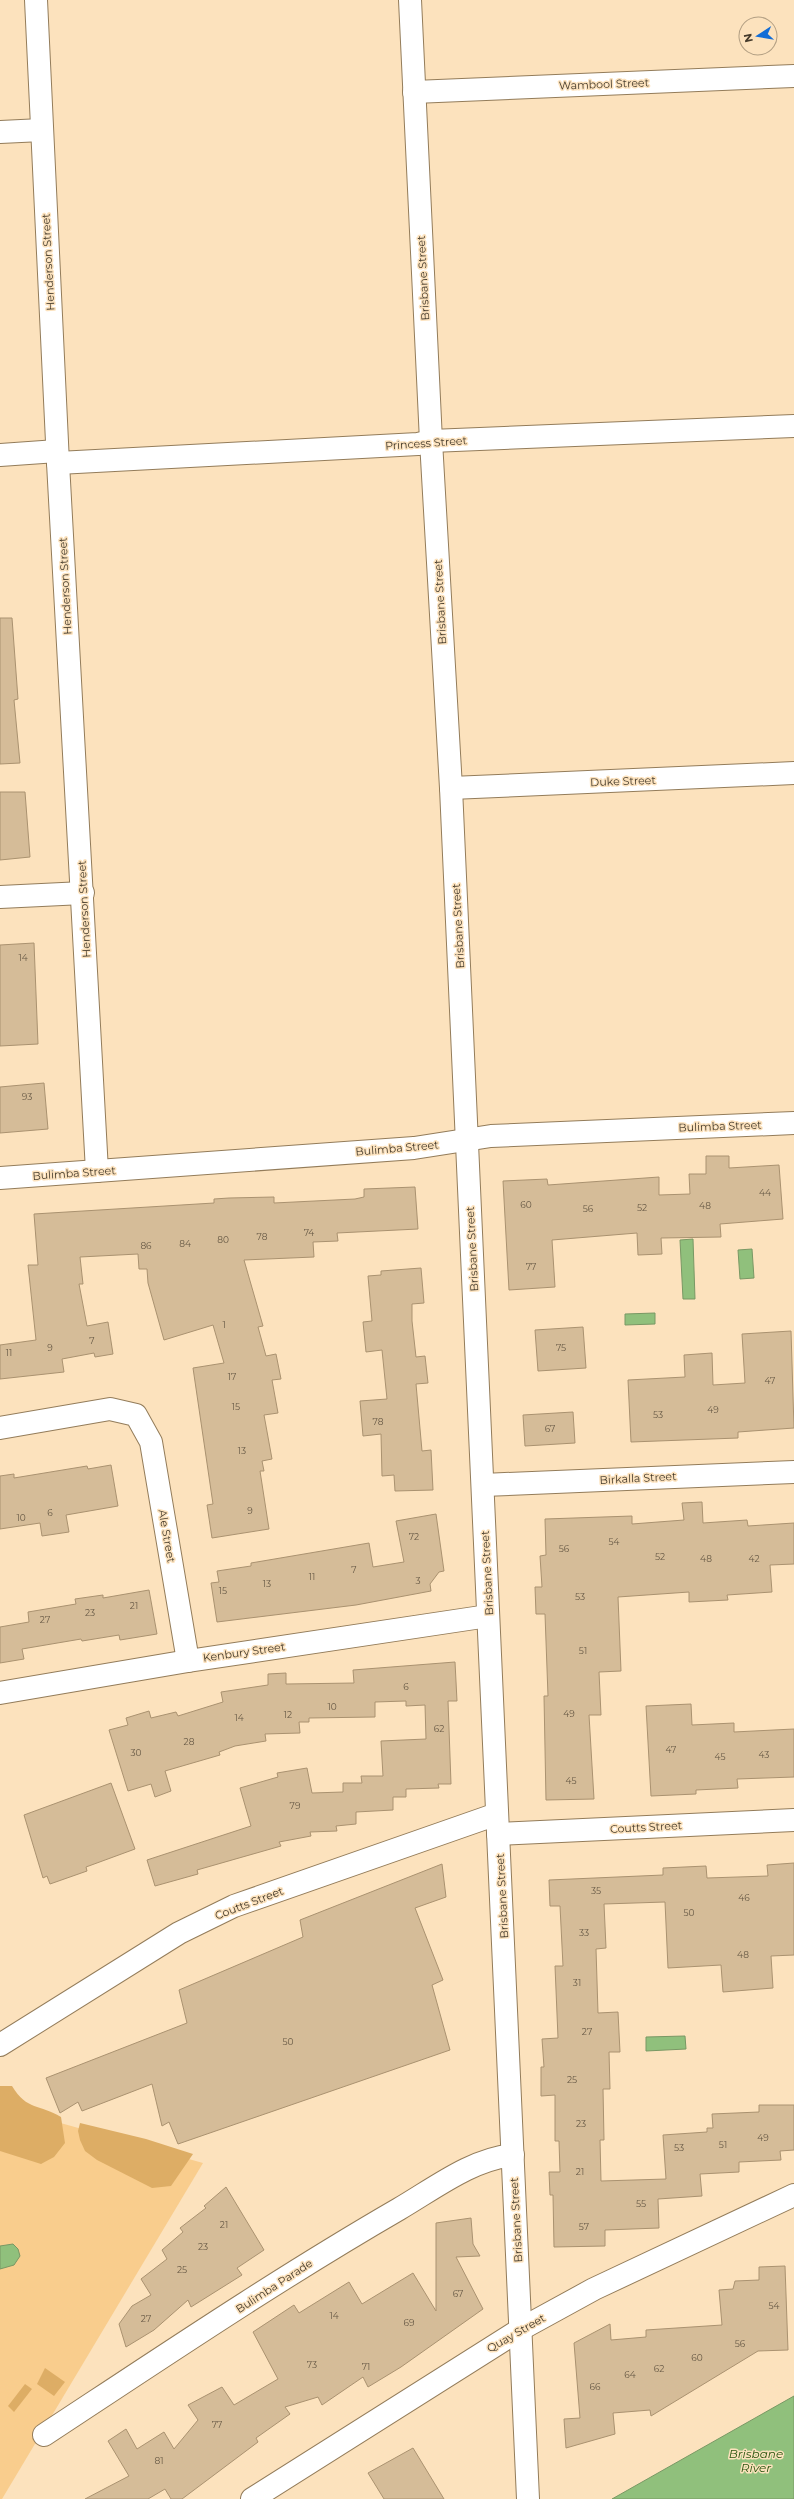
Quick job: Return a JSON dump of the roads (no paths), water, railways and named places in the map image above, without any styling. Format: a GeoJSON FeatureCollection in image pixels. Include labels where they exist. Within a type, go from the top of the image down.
{"type":"FeatureCollection","features":[{"type":"Feature","properties":{"kind":"street","name":"Henderson Street"},"geometry":{"type":"LineString","coordinates":[[36,0],[57,457],[83,893],[97,1171]]}},
{"type":"Feature","properties":{"kind":"street","name":"Brisbane Street"},"geometry":{"type":"LineString","coordinates":[[410,0],[431,441],[451,788],[528,2499]]}},
{"type":"Feature","properties":{"kind":"street","name":"Wambool Street"},"geometry":{"type":"LineString","coordinates":[[414,92],[794,76]]}},
{"type":"Feature","properties":{"kind":"street"},"geometry":{"type":"LineString","coordinates":[[0,132],[42,130]]}},
{"type":"Feature","properties":{"kind":"street","name":"Princess Street"},"geometry":{"type":"LineString","coordinates":[[0,455],[57,457],[418,444],[431,441],[794,426]]}},
{"type":"Feature","properties":{"kind":"street","name":"Duke Street"},"geometry":{"type":"LineString","coordinates":[[451,788],[794,773]]}},
{"type":"Feature","properties":{"kind":"street"},"geometry":{"type":"LineString","coordinates":[[0,897],[83,893]]}},
{"type":"Feature","properties":{"kind":"street","name":"Bulimba Street"},"geometry":{"type":"LineString","coordinates":[[0,1178],[414,1148],[491,1136],[534,1133],[794,1123]]}},
{"type":"Feature","properties":{"kind":"street","name":"Ale Street"},"geometry":{"type":"LineString","coordinates":[[0,1428],[110,1409],[136,1415],[151,1442],[188,1661]]}},
{"type":"Feature","properties":{"kind":"street","name":"Birkalla Street"},"geometry":{"type":"LineString","coordinates":[[483,1485],[794,1472]]}},
{"type":"Feature","properties":{"kind":"street","name":"Kenbury Street"},"geometry":{"type":"LineString","coordinates":[[0,1693],[188,1661],[488,1616]]}},
{"type":"Feature","properties":{"kind":"street","name":"Coutts Street"},"geometry":{"type":"LineString","coordinates":[[0,2045],[180,1933],[234,1906],[498,1824],[794,1820]]}},
{"type":"Feature","properties":{"kind":"street","name":"Bulimba Parade"},"geometry":{"type":"LineString","coordinates":[[44,2435],[362,2230],[476,2164],[500,2157],[513,2156]]}},
{"type":"Feature","properties":{"kind":"street","name":"Quay Street"},"geometry":{"type":"LineString","coordinates":[[252,2499],[521,2329],[594,2289],[794,2195]]}},
{"type":"Feature","properties":{"kind":"water"},"geometry":{"type":"Polygon","coordinates":[[[693,1239],[695,1299],[683,1299],[680,1240],[693,1239]]]}},
{"type":"Feature","properties":{"kind":"water"},"geometry":{"type":"Polygon","coordinates":[[[752,1249],[754,1278],[740,1279],[738,1250],[752,1249]]]}},
{"type":"Feature","properties":{"kind":"water"},"geometry":{"type":"Polygon","coordinates":[[[655,1313],[655,1324],[625,1325],[625,1314],[655,1313]]]}},
{"type":"Feature","properties":{"kind":"water"},"geometry":{"type":"Polygon","coordinates":[[[685,2036],[686,2049],[646,2051],[646,2037],[685,2036]]]}},
{"type":"Feature","properties":{"kind":"water"},"geometry":{"type":"Polygon","coordinates":[[[13,2244],[18,2249],[20,2256],[14,2265],[0,2269],[0,2246],[13,2244]]]}},
{"type":"Feature","properties":{"kind":"water","name":"Brisbane River"},"geometry":{"type":"Polygon","coordinates":[[[794,2396],[794,2499],[612,2499],[794,2396]]]}}]}
